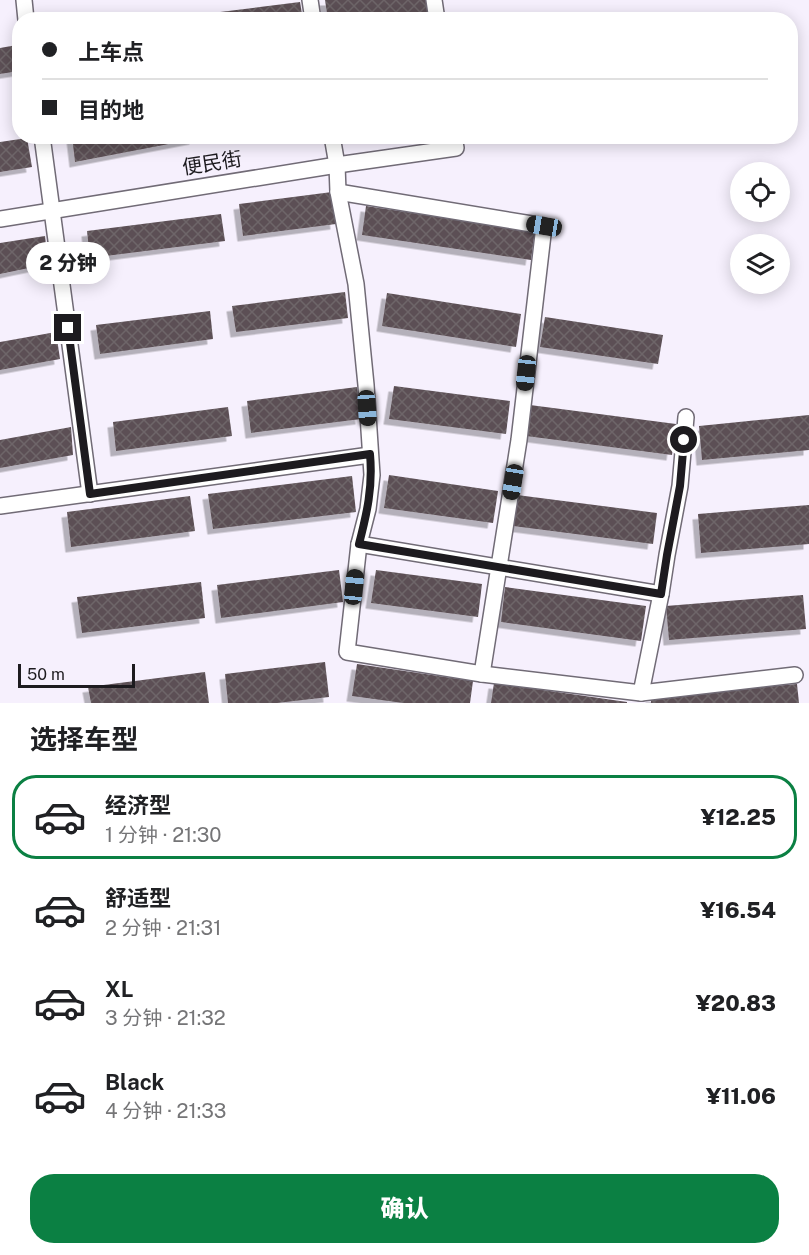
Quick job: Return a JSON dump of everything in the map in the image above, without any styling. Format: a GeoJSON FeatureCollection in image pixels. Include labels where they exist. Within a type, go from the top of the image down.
{"type":"FeatureCollection","features":[{"type":"Feature","properties":{"kind":"street"},"geometry":{"type":"LineString","coordinates":[[43,144],[90,494]]}},
{"type":"Feature","properties":{"kind":"street"},"geometry":{"type":"LineString","coordinates":[[333,144],[338,192],[356,284],[372,475],[368,509],[359,544],[346,652],[482,674],[641,693],[795,675]]}},
{"type":"Feature","properties":{"kind":"street","name":"便民街"},"geometry":{"type":"LineString","coordinates":[[0,219],[456,148],[455,144]]}},
{"type":"Feature","properties":{"kind":"street"},"geometry":{"type":"LineString","coordinates":[[338,192],[544,226],[519,440],[482,674]]}},
{"type":"Feature","properties":{"kind":"street"},"geometry":{"type":"LineString","coordinates":[[641,693],[680,486],[686,417]]}},
{"type":"Feature","properties":{"kind":"street"},"geometry":{"type":"LineString","coordinates":[[0,506],[370,454]]}},
{"type":"Feature","properties":{"kind":"street"},"geometry":{"type":"LineString","coordinates":[[359,544],[661,594]]}},
{"type":"Feature","properties":{"kind":"building"},"geometry":{"type":"Polygon","coordinates":[[[325,0],[428,0],[430,12],[327,12],[325,0]]]}},
{"type":"Feature","properties":{"kind":"building"},"geometry":{"type":"Polygon","coordinates":[[[300,2],[302,12],[220,12],[300,2]]]}},
{"type":"Feature","properties":{"kind":"building"},"geometry":{"type":"Polygon","coordinates":[[[12,46],[12,72],[0,74],[0,48],[12,46]]]}},
{"type":"Feature","properties":{"kind":"building"},"geometry":{"type":"Polygon","coordinates":[[[12,140],[12,144],[28,144],[32,167],[0,172],[0,142],[12,140]]]}},
{"type":"Feature","properties":{"kind":"building"},"geometry":{"type":"Polygon","coordinates":[[[73,144],[169,144],[75,162],[73,144]]]}},
{"type":"Feature","properties":{"kind":"building"},"geometry":{"type":"Polygon","coordinates":[[[332,192],[336,224],[243,236],[239,204],[332,192]]]}},
{"type":"Feature","properties":{"kind":"building"},"geometry":{"type":"Polygon","coordinates":[[[366,206],[535,231],[531,260],[362,235],[366,206]]]}},
{"type":"Feature","properties":{"kind":"building"},"geometry":{"type":"Polygon","coordinates":[[[221,214],[225,241],[90,258],[87,231],[221,214]]]}},
{"type":"Feature","properties":{"kind":"building"},"geometry":{"type":"Polygon","coordinates":[[[45,236],[48,264],[0,274],[0,243],[45,236]]]}},
{"type":"Feature","properties":{"kind":"building"},"geometry":{"type":"Polygon","coordinates":[[[345,292],[348,318],[236,332],[232,306],[345,292]]]}},
{"type":"Feature","properties":{"kind":"building"},"geometry":{"type":"Polygon","coordinates":[[[387,293],[521,314],[516,347],[382,326],[387,293]]]}},
{"type":"Feature","properties":{"kind":"building"},"geometry":{"type":"Polygon","coordinates":[[[210,311],[213,339],[100,354],[96,325],[210,311]]]}},
{"type":"Feature","properties":{"kind":"building"},"geometry":{"type":"Polygon","coordinates":[[[545,317],[663,335],[658,364],[540,347],[545,317]]]}},
{"type":"Feature","properties":{"kind":"building"},"geometry":{"type":"Polygon","coordinates":[[[56,332],[60,359],[0,370],[0,342],[56,332]]]}},
{"type":"Feature","properties":{"kind":"building"},"geometry":{"type":"Polygon","coordinates":[[[394,386],[510,401],[506,434],[389,419],[394,386]]]}},
{"type":"Feature","properties":{"kind":"building"},"geometry":{"type":"Polygon","coordinates":[[[357,387],[361,419],[251,433],[247,401],[357,387]]]}},
{"type":"Feature","properties":{"kind":"building"},"geometry":{"type":"Polygon","coordinates":[[[530,405],[676,424],[672,455],[526,436],[530,405]]]}},
{"type":"Feature","properties":{"kind":"building"},"geometry":{"type":"Polygon","coordinates":[[[228,407],[232,436],[116,451],[113,422],[228,407]]]}},
{"type":"Feature","properties":{"kind":"building"},"geometry":{"type":"Polygon","coordinates":[[[809,415],[809,450],[702,460],[699,426],[809,415]]]}},
{"type":"Feature","properties":{"kind":"building"},"geometry":{"type":"Polygon","coordinates":[[[71,427],[73,455],[0,468],[0,440],[71,427]]]}},
{"type":"Feature","properties":{"kind":"building"},"geometry":{"type":"Polygon","coordinates":[[[389,475],[498,491],[493,523],[384,508],[389,475]]]}},
{"type":"Feature","properties":{"kind":"building"},"geometry":{"type":"Polygon","coordinates":[[[352,476],[356,512],[213,529],[208,494],[352,476]]]}},
{"type":"Feature","properties":{"kind":"building"},"geometry":{"type":"Polygon","coordinates":[[[517,495],[657,513],[653,544],[513,526],[517,495]]]}},
{"type":"Feature","properties":{"kind":"building"},"geometry":{"type":"Polygon","coordinates":[[[190,496],[195,531],[71,547],[67,512],[190,496]]]}},
{"type":"Feature","properties":{"kind":"building"},"geometry":{"type":"Polygon","coordinates":[[[809,505],[809,544],[701,553],[698,514],[809,505]]]}},
{"type":"Feature","properties":{"kind":"building"},"geometry":{"type":"Polygon","coordinates":[[[339,570],[343,602],[221,618],[217,585],[339,570]]]}},
{"type":"Feature","properties":{"kind":"building"},"geometry":{"type":"Polygon","coordinates":[[[376,570],[482,584],[478,617],[371,603],[376,570]]]}},
{"type":"Feature","properties":{"kind":"building"},"geometry":{"type":"Polygon","coordinates":[[[201,582],[205,618],[82,633],[77,597],[201,582]]]}},
{"type":"Feature","properties":{"kind":"building"},"geometry":{"type":"Polygon","coordinates":[[[505,587],[646,606],[641,641],[501,622],[505,587]]]}},
{"type":"Feature","properties":{"kind":"building"},"geometry":{"type":"Polygon","coordinates":[[[803,595],[806,629],[669,640],[666,606],[803,595]]]}},
{"type":"Feature","properties":{"kind":"building"},"geometry":{"type":"Polygon","coordinates":[[[325,662],[329,697],[277,703],[228,703],[225,674],[325,662]]]}},
{"type":"Feature","properties":{"kind":"building"},"geometry":{"type":"Polygon","coordinates":[[[357,664],[473,681],[470,703],[403,703],[352,696],[357,664]]]}},
{"type":"Feature","properties":{"kind":"building"},"geometry":{"type":"Polygon","coordinates":[[[205,672],[209,703],[91,703],[88,687],[205,672]]]}},
{"type":"Feature","properties":{"kind":"building"},"geometry":{"type":"Polygon","coordinates":[[[494,683],[627,702],[627,703],[491,703],[494,683]]]}},
{"type":"Feature","properties":{"kind":"building"},"geometry":{"type":"Polygon","coordinates":[[[797,684],[799,703],[651,703],[651,697],[797,684]]]}},
{"type":"Feature","properties":{"kind":"route"},"geometry":{"type":"LineString","coordinates":[[68,328],[90,494],[370,454],[372,475],[368,509],[359,544],[661,594],[680,486],[684,440]]}}]}
